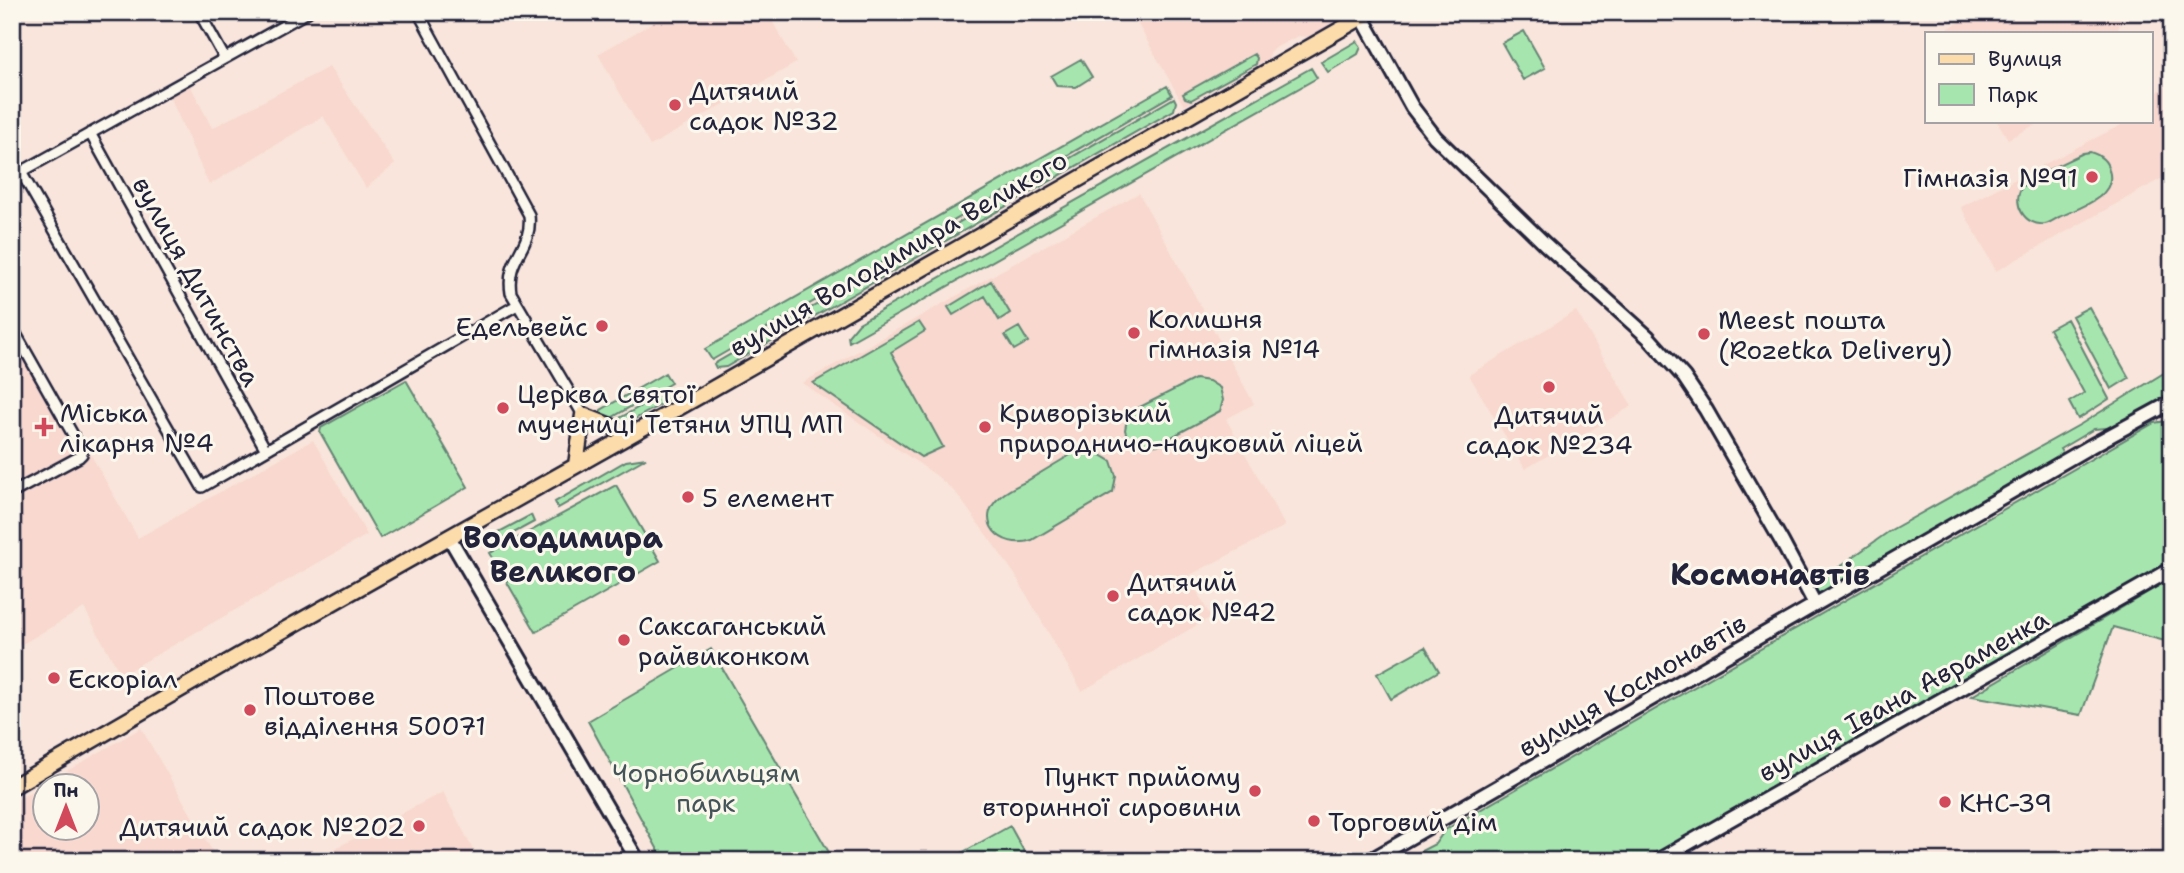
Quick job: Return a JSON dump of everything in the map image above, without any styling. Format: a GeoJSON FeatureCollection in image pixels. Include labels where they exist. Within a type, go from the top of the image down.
{"type":"FeatureCollection","features":[{"type":"Feature","properties":{"kind":"main road","name":"вулиця Володимира Великого"},"geometry":{"type":"LineString","coordinates":[[12,787],[1364,14]]}},
{"type":"Feature","properties":{"kind":"main road"},"geometry":{"type":"LineString","coordinates":[[576,465],[583,415],[631,434]]}},
{"type":"Feature","properties":{"kind":"street"},"geometry":{"type":"LineString","coordinates":[[199,12],[224,57]]}},
{"type":"Feature","properties":{"kind":"street"},"geometry":{"type":"LineString","coordinates":[[308,12],[17,174],[202,487],[517,305]]}},
{"type":"Feature","properties":{"kind":"street"},"geometry":{"type":"LineString","coordinates":[[418,12],[529,215],[531,228],[528,237],[510,271],[511,293],[583,415]]}},
{"type":"Feature","properties":{"kind":"street"},"geometry":{"type":"LineString","coordinates":[[1364,14],[1412,107],[1435,137],[1545,244],[1648,337],[1684,377],[1706,410],[1815,604]]}},
{"type":"Feature","properties":{"kind":"street","name":"вулиця Дитинства"},"geometry":{"type":"LineString","coordinates":[[90,133],[266,450]]}},
{"type":"Feature","properties":{"kind":"street"},"geometry":{"type":"LineString","coordinates":[[12,327],[82,454],[12,493]]}},
{"type":"Feature","properties":{"kind":"street","name":"вулиця Космонавтів"},"geometry":{"type":"LineString","coordinates":[[1369,861],[2172,402]]}},
{"type":"Feature","properties":{"kind":"street"},"geometry":{"type":"LineString","coordinates":[[449,537],[638,861]]}},
{"type":"Feature","properties":{"kind":"street","name":"вулиця Івана Авраменка"},"geometry":{"type":"LineString","coordinates":[[1657,861],[2172,569]]}},
{"type":"Feature","properties":{"kind":"shaded area","name":"Дитячий садок №32"},"geometry":{"type":"Polygon","coordinates":[[[672,12],[767,12],[796,63],[650,146],[598,54],[672,12]]]}},
{"type":"Feature","properties":{"kind":"shaded area"},"geometry":{"type":"Polygon","coordinates":[[[1146,12],[1354,12],[1310,37],[1298,36],[1271,50],[1268,59],[1184,106],[1135,19],[1146,12]]]}},
{"type":"Feature","properties":{"kind":"shaded area"},"geometry":{"type":"Polygon","coordinates":[[[1979,12],[2121,12],[2118,32],[1949,32],[1947,29],[1979,12]]]}},
{"type":"Feature","properties":{"kind":"shaded area"},"geometry":{"type":"Polygon","coordinates":[[[329,67],[395,164],[366,188],[323,116],[209,185],[167,90],[187,79],[212,128],[329,67]]]}},
{"type":"Feature","properties":{"kind":"shaded area","name":"Гімназія №91"},"geometry":{"type":"Polygon","coordinates":[[[2172,83],[2172,178],[2166,176],[1996,271],[1961,207],[2127,122],[2152,122],[2152,95],[2172,83]]]}},
{"type":"Feature","properties":{"kind":"shaded area"},"geometry":{"type":"Polygon","coordinates":[[[1998,122],[2040,122],[2008,139],[1998,122]]]}},
{"type":"Feature","properties":{"kind":"shaded area"},"geometry":{"type":"Polygon","coordinates":[[[1139,193],[1254,404],[1226,419],[1285,526],[1188,576],[1211,617],[1082,691],[1014,573],[957,494],[937,476],[802,383],[1139,193]]]}},
{"type":"Feature","properties":{"kind":"shaded area","name":"Дитячий садок №234"},"geometry":{"type":"Polygon","coordinates":[[[1576,311],[1632,406],[1525,469],[1469,375],[1576,311]]]}},
{"type":"Feature","properties":{"kind":"shaded area"},"geometry":{"type":"Polygon","coordinates":[[[12,316],[138,538],[313,440],[367,535],[121,675],[84,608],[12,650],[12,316]]]}},
{"type":"Feature","properties":{"kind":"shaded area"},"geometry":{"type":"Polygon","coordinates":[[[141,728],[218,861],[12,861],[12,803],[32,791],[32,842],[102,842],[102,772],[65,772],[141,728]]]}},
{"type":"Feature","properties":{"kind":"shaded area","name":"Дитячий садок №202"},"geometry":{"type":"Polygon","coordinates":[[[443,792],[479,861],[311,861],[443,792]]]}},
{"type":"Feature","properties":{"kind":"green space"},"geometry":{"type":"Polygon","coordinates":[[[1524,31],[1545,68],[1523,80],[1502,43],[1524,31]]]}},
{"type":"Feature","properties":{"kind":"green space"},"geometry":{"type":"Polygon","coordinates":[[[1357,41],[1361,47],[1358,54],[1328,72],[1321,62],[1357,41]]]}},
{"type":"Feature","properties":{"kind":"green space"},"geometry":{"type":"Polygon","coordinates":[[[1254,54],[1257,58],[1256,64],[1191,100],[1185,98],[1183,94],[1254,54]]]}},
{"type":"Feature","properties":{"kind":"green space"},"geometry":{"type":"Polygon","coordinates":[[[1081,59],[1092,77],[1076,87],[1057,86],[1051,76],[1081,59]]]}},
{"type":"Feature","properties":{"kind":"green space"},"geometry":{"type":"Polygon","coordinates":[[[1311,68],[1317,78],[849,342],[848,336],[859,323],[1311,68]]]}},
{"type":"Feature","properties":{"kind":"green space"},"geometry":{"type":"Polygon","coordinates":[[[1167,86],[1172,95],[712,360],[705,349],[1167,86]]]}},
{"type":"Feature","properties":{"kind":"green space"},"geometry":{"type":"Polygon","coordinates":[[[1174,98],[1174,110],[726,367],[716,368],[714,364],[1174,98]]]}},
{"type":"Feature","properties":{"kind":"green space"},"geometry":{"type":"Polygon","coordinates":[[[2090,152],[2102,158],[2108,166],[2110,179],[2102,194],[2086,205],[2047,223],[2038,224],[2026,218],[2018,200],[2022,187],[2050,169],[2090,152]]]}},
{"type":"Feature","properties":{"kind":"green space"},"geometry":{"type":"Polygon","coordinates":[[[991,281],[1010,313],[999,320],[985,296],[953,315],[948,307],[991,281]]]}},
{"type":"Feature","properties":{"kind":"green space"},"geometry":{"type":"Polygon","coordinates":[[[2089,307],[2129,378],[2111,389],[2072,316],[2089,307]]]}},
{"type":"Feature","properties":{"kind":"green space"},"geometry":{"type":"Polygon","coordinates":[[[2067,319],[2109,399],[2078,419],[2069,402],[2084,393],[2049,329],[2067,319]]]}},
{"type":"Feature","properties":{"kind":"green space"},"geometry":{"type":"Polygon","coordinates":[[[919,322],[925,331],[891,352],[943,447],[921,457],[813,383],[919,322]]]}},
{"type":"Feature","properties":{"kind":"green space"},"geometry":{"type":"Polygon","coordinates":[[[1019,327],[1028,342],[1014,350],[1005,335],[1019,327]]]}},
{"type":"Feature","properties":{"kind":"green space"},"geometry":{"type":"Polygon","coordinates":[[[2172,368],[2172,396],[2118,427],[2094,429],[2060,449],[2063,454],[2055,464],[1822,596],[1812,586],[1891,530],[2081,424],[2172,368]]]}},
{"type":"Feature","properties":{"kind":"green space"},"geometry":{"type":"Polygon","coordinates":[[[665,373],[671,383],[606,421],[599,417],[601,410],[665,373]]]}},
{"type":"Feature","properties":{"kind":"green space"},"geometry":{"type":"Polygon","coordinates":[[[1195,379],[1209,381],[1220,388],[1223,400],[1220,411],[1157,445],[1140,446],[1128,439],[1126,424],[1134,410],[1195,379]]]}},
{"type":"Feature","properties":{"kind":"green space"},"geometry":{"type":"Polygon","coordinates":[[[406,380],[468,487],[380,538],[320,432],[321,428],[406,380]]]}},
{"type":"Feature","properties":{"kind":"green space"},"geometry":{"type":"Polygon","coordinates":[[[671,389],[673,392],[665,402],[626,424],[611,423],[671,389]]]}},
{"type":"Feature","properties":{"kind":"green space"},"geometry":{"type":"Polygon","coordinates":[[[2172,420],[2172,564],[1650,861],[1402,861],[1435,844],[1445,830],[2154,423],[2172,420]]]}},
{"type":"Feature","properties":{"kind":"green space"},"geometry":{"type":"Polygon","coordinates":[[[1077,451],[1096,452],[1111,461],[1116,476],[1113,492],[1032,540],[1010,541],[994,531],[989,515],[1001,496],[1077,451]]]}},
{"type":"Feature","properties":{"kind":"green space"},"geometry":{"type":"Polygon","coordinates":[[[646,458],[558,508],[555,502],[626,461],[646,458]]]}},
{"type":"Feature","properties":{"kind":"green space"},"geometry":{"type":"Polygon","coordinates":[[[616,485],[660,561],[536,632],[490,553],[616,485]]]}},
{"type":"Feature","properties":{"kind":"green space"},"geometry":{"type":"Polygon","coordinates":[[[531,515],[534,522],[488,547],[484,540],[531,515]]]}},
{"type":"Feature","properties":{"kind":"green space"},"geometry":{"type":"Polygon","coordinates":[[[2172,578],[2172,643],[2113,627],[2081,715],[1972,696],[2172,578]]]}},
{"type":"Feature","properties":{"kind":"green space"},"geometry":{"type":"Polygon","coordinates":[[[1425,647],[1439,671],[1391,699],[1377,674],[1425,647]]]}},
{"type":"Feature","properties":{"kind":"green space","name":"Чорнобильцям парк"},"geometry":{"type":"Polygon","coordinates":[[[711,649],[834,861],[664,861],[588,721],[711,649]]]}},
{"type":"Feature","properties":{"kind":"green space"},"geometry":{"type":"Polygon","coordinates":[[[1010,826],[1026,855],[1016,861],[959,861],[956,856],[1010,826]]]}},
{"type":"Feature","properties":{"kind":"place","name":"Дитячий садок №32"},"geometry":{"type":"Point","coordinates":[675,105]}},
{"type":"Feature","properties":{"kind":"place","name":"Гімназія №91"},"geometry":{"type":"Point","coordinates":[2092,177]}},
{"type":"Feature","properties":{"kind":"place","name":"Едельвейс"},"geometry":{"type":"Point","coordinates":[602,326]}},
{"type":"Feature","properties":{"kind":"place","name":"Колишня гімназія №14"},"geometry":{"type":"Point","coordinates":[1134,333]}},
{"type":"Feature","properties":{"kind":"place","name":"Meest пошта (Rozetka Delivery)"},"geometry":{"type":"Point","coordinates":[1704,334]}},
{"type":"Feature","properties":{"kind":"place","name":"Дитячий садок №234"},"geometry":{"type":"Point","coordinates":[1549,387]}},
{"type":"Feature","properties":{"kind":"place","name":"Церква Святої мучениці Тетяни УПЦ МП"},"geometry":{"type":"Point","coordinates":[503,408]}},
{"type":"Feature","properties":{"kind":"place","name":"Міська лікарня №4"},"geometry":{"type":"Point","coordinates":[44,427]}},
{"type":"Feature","properties":{"kind":"place","name":"Криворізький природничо-науковий ліцей"},"geometry":{"type":"Point","coordinates":[985,427]}},
{"type":"Feature","properties":{"kind":"place","name":"5 елемент"},"geometry":{"type":"Point","coordinates":[688,497]}},
{"type":"Feature","properties":{"kind":"place","name":"Дитячий садок №42"},"geometry":{"type":"Point","coordinates":[1113,596]}},
{"type":"Feature","properties":{"kind":"place","name":"Саксаганський райвиконком"},"geometry":{"type":"Point","coordinates":[624,640]}},
{"type":"Feature","properties":{"kind":"place","name":"Ескоріал"},"geometry":{"type":"Point","coordinates":[54,678]}},
{"type":"Feature","properties":{"kind":"place","name":"Поштове відділення 50071"},"geometry":{"type":"Point","coordinates":[250,710]}},
{"type":"Feature","properties":{"kind":"place","name":"Пункт прийому вторинної сировини"},"geometry":{"type":"Point","coordinates":[1255,791]}},
{"type":"Feature","properties":{"kind":"place","name":"КНС-39"},"geometry":{"type":"Point","coordinates":[1945,802]}},
{"type":"Feature","properties":{"kind":"place","name":"Торговий дім"},"geometry":{"type":"Point","coordinates":[1314,821]}},
{"type":"Feature","properties":{"kind":"place","name":"Дитячий садок №202"},"geometry":{"type":"Point","coordinates":[419,826]}},
{"type":"Feature","properties":{"kind":"district","name":"Володимира Великого"},"geometry":{"type":"Point","coordinates":[563,554]}},
{"type":"Feature","properties":{"kind":"district","name":"Космонавтів"},"geometry":{"type":"Point","coordinates":[1770,574]}}]}
